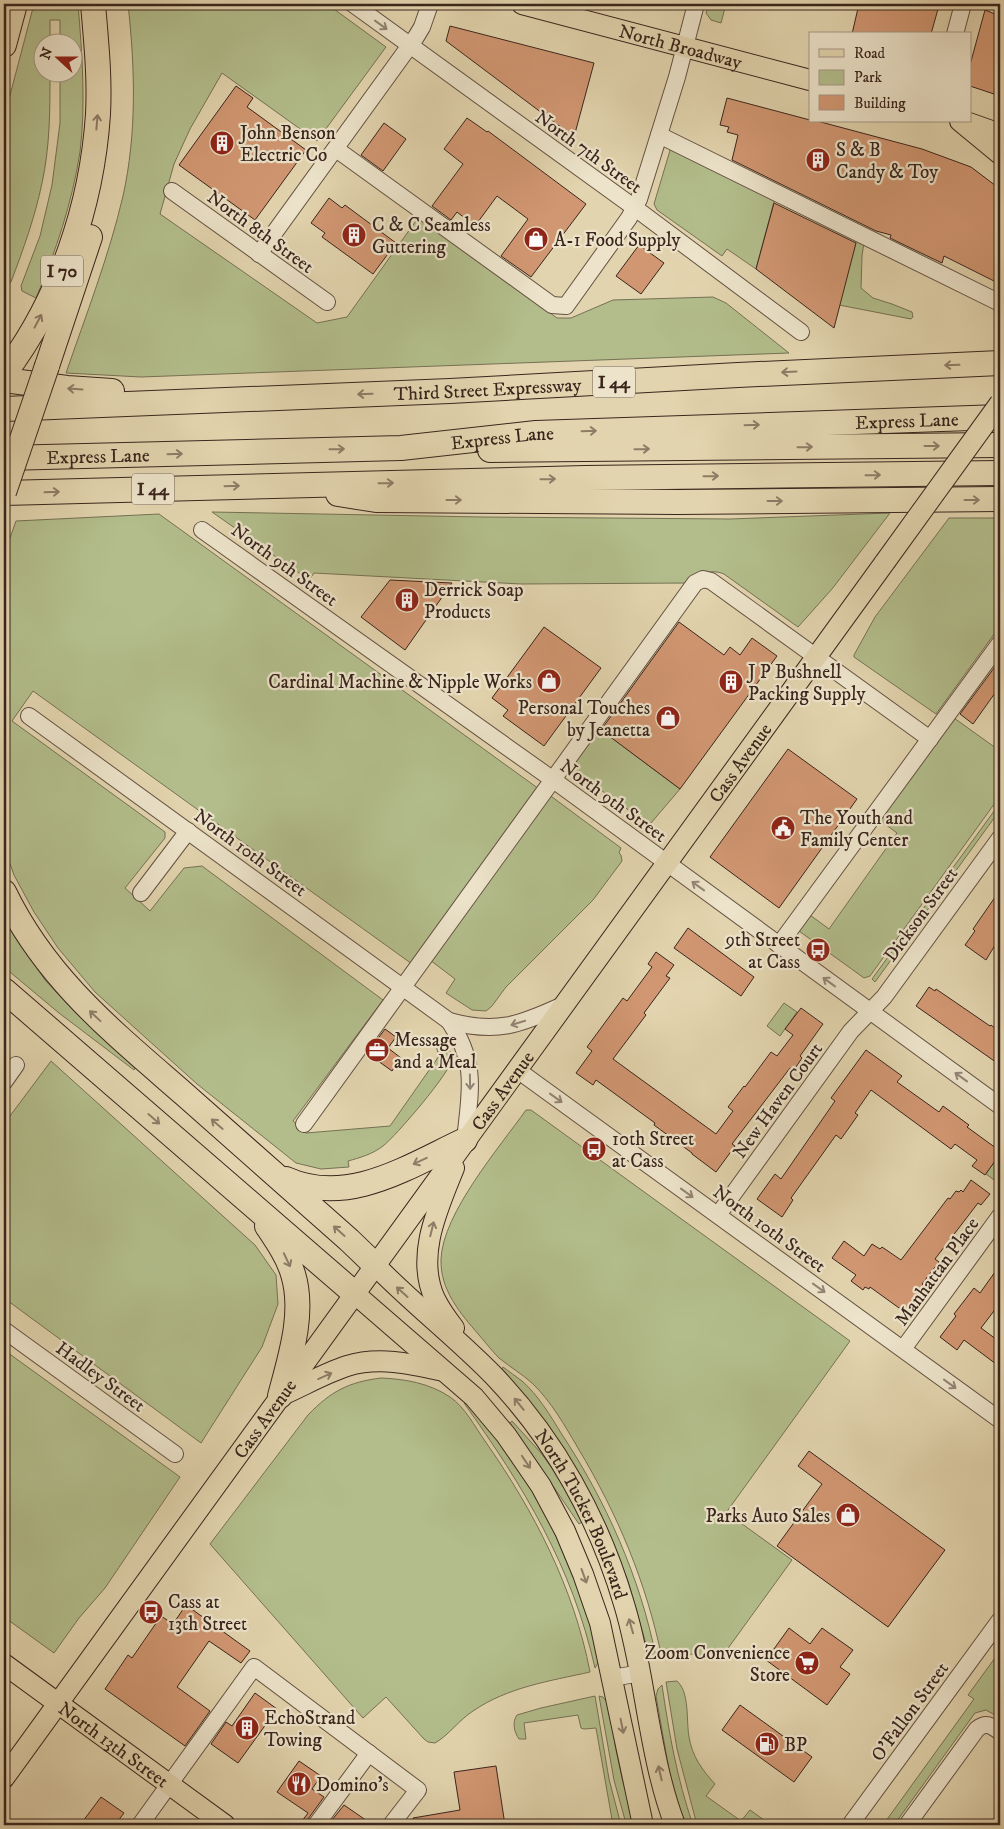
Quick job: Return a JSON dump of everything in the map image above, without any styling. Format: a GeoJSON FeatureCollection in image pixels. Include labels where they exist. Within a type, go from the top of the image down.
{"type":"FeatureCollection","features":[{"type":"Feature","properties":{"kind":"highway"},"geometry":{"type":"LineString","coordinates":[[4,46],[15,4]]}},
{"type":"Feature","properties":{"kind":"highway","name":"I 70"},"geometry":{"type":"LineString","coordinates":[[7,372],[34,330],[61,275],[76,233],[91,171],[97,126],[98,82],[93,4]]}},
{"type":"Feature","properties":{"kind":"highway"},"geometry":{"type":"LineString","coordinates":[[4,492],[87,250],[93,225],[95,200],[91,171]]}},
{"type":"Feature","properties":{"kind":"highway","name":"Third Street Expressway"},"geometry":{"type":"LineString","coordinates":[[4,409],[450,391],[747,374],[1000,363]]}},
{"type":"Feature","properties":{"kind":"highway"},"geometry":{"type":"LineString","coordinates":[[7,372],[67,388],[228,399]]}},
{"type":"Feature","properties":{"kind":"highway","name":"Express Lane"},"geometry":{"type":"LineString","coordinates":[[4,458],[401,448],[536,433],[1000,417]]}},
{"type":"Feature","properties":{"kind":"highway"},"geometry":{"type":"LineString","coordinates":[[401,448],[518,451],[1000,446]]}},
{"type":"Feature","properties":{"kind":"highway","name":"I 44"},"geometry":{"type":"LineString","coordinates":[[4,492],[662,477],[1000,473]]}},
{"type":"Feature","properties":{"kind":"highway"},"geometry":{"type":"LineString","coordinates":[[302,484],[333,494],[376,500],[687,502],[1000,500]]}},
{"type":"Feature","properties":{"kind":"highway"},"geometry":{"type":"LineString","coordinates":[[4,892],[20,923],[45,961],[85,1006],[375,1265]]}},
{"type":"Feature","properties":{"kind":"highway"},"geometry":{"type":"LineString","coordinates":[[4,990],[354,1294]]}},
{"type":"Feature","properties":{"kind":"highway"},"geometry":{"type":"LineString","coordinates":[[275,1174],[312,1188],[327,1190],[356,1187],[385,1177],[465,1140]]}},
{"type":"Feature","properties":{"kind":"highway"},"geometry":{"type":"LineString","coordinates":[[252,1204],[287,1258],[296,1289],[296,1324],[292,1351],[280,1396]]}},
{"type":"Feature","properties":{"kind":"main road","name":"North Broadway"},"geometry":{"type":"LineString","coordinates":[[522,4],[809,80]]}},
{"type":"Feature","properties":{"kind":"main road"},"geometry":{"type":"LineString","coordinates":[[961,122],[1000,154]]}},
{"type":"Feature","properties":{"kind":"main road"},"geometry":{"type":"LineString","coordinates":[[967,122],[1000,134]]}},
{"type":"Feature","properties":{"kind":"main road","name":"Cass Avenue"},"geometry":{"type":"LineString","coordinates":[[4,1778],[1000,403]]}},
{"type":"Feature","properties":{"kind":"main road"},"geometry":{"type":"LineString","coordinates":[[465,1140],[439,1204],[432,1228],[427,1261],[434,1298],[470,1353]]}},
{"type":"Feature","properties":{"kind":"main road","name":"North Tucker Boulevard"},"geometry":{"type":"LineString","coordinates":[[375,1265],[470,1353],[516,1400],[545,1438],[574,1483],[614,1570],[633,1635],[656,1754],[675,1825]]}},
{"type":"Feature","properties":{"kind":"main road","name":"North Tucker Boulevard"},"geometry":{"type":"LineString","coordinates":[[354,1294],[447,1372],[486,1409],[521,1455],[541,1486],[565,1531],[584,1574],[600,1623],[643,1825]]}},
{"type":"Feature","properties":{"kind":"main road"},"geometry":{"type":"LineString","coordinates":[[280,1396],[347,1366],[367,1362],[405,1363],[447,1372]]}},
{"type":"Feature","properties":{"kind":"main road","name":"North 13th Street"},"geometry":{"type":"LineString","coordinates":[[4,1664],[225,1825]]}},
{"type":"Feature","properties":{"kind":"street","name":"North 7th Street"},"geometry":{"type":"LineString","coordinates":[[352,4],[635,208],[801,332]]}},
{"type":"Feature","properties":{"kind":"street"},"geometry":{"type":"LineString","coordinates":[[260,254],[422,27],[430,4]]}},
{"type":"Feature","properties":{"kind":"street"},"geometry":{"type":"LineString","coordinates":[[336,148],[546,301],[552,305],[566,306],[635,208],[659,135],[696,4]]}},
{"type":"Feature","properties":{"kind":"street"},"geometry":{"type":"LineString","coordinates":[[955,32],[962,4]]}},
{"type":"Feature","properties":{"kind":"street"},"geometry":{"type":"LineString","coordinates":[[659,135],[1000,303]]}},
{"type":"Feature","properties":{"kind":"street","name":"North 8th Street"},"geometry":{"type":"LineString","coordinates":[[172,191],[327,302]]}},
{"type":"Feature","properties":{"kind":"street","name":"North 9th Street"},"geometry":{"type":"LineString","coordinates":[[202,530],[552,780],[1000,1106]]}},
{"type":"Feature","properties":{"kind":"street"},"geometry":{"type":"LineString","coordinates":[[304,1124],[695,583],[703,580],[711,581],[930,739]]}},
{"type":"Feature","properties":{"kind":"street"},"geometry":{"type":"LineString","coordinates":[[779,945],[1000,643]]}},
{"type":"Feature","properties":{"kind":"street","name":"North 10th Street"},"geometry":{"type":"LineString","coordinates":[[29,716],[449,1021],[462,1042],[470,1069],[470,1094],[465,1140]]}},
{"type":"Feature","properties":{"kind":"street"},"geometry":{"type":"LineString","coordinates":[[141,893],[188,831]]}},
{"type":"Feature","properties":{"kind":"street","name":"Dickson Street"},"geometry":{"type":"LineString","coordinates":[[870,1011],[884,997],[1000,838]]}},
{"type":"Feature","properties":{"kind":"street","name":"North 10th Street"},"geometry":{"type":"LineString","coordinates":[[449,1021],[474,1027],[510,1026],[537,1017],[563,1005]]}},
{"type":"Feature","properties":{"kind":"street","name":"New Haven Court"},"geometry":{"type":"LineString","coordinates":[[718,1215],[851,1031],[870,1011]]}},
{"type":"Feature","properties":{"kind":"street"},"geometry":{"type":"LineString","coordinates":[[4,1082],[16,1065]]}},
{"type":"Feature","properties":{"kind":"street","name":"North 10th Street"},"geometry":{"type":"LineString","coordinates":[[516,1069],[1000,1420]]}},
{"type":"Feature","properties":{"kind":"street","name":"Manhattan Place"},"geometry":{"type":"LineString","coordinates":[[903,1349],[1000,1216]]}},
{"type":"Feature","properties":{"kind":"street","name":"Hadley Street"},"geometry":{"type":"LineString","coordinates":[[4,1330],[175,1454]]}},
{"type":"Feature","properties":{"kind":"street","name":"O'Fallon Street"},"geometry":{"type":"LineString","coordinates":[[850,1825],[1000,1620]]}},
{"type":"Feature","properties":{"kind":"street"},"geometry":{"type":"LineString","coordinates":[[140,1825],[254,1667],[418,1790],[391,1825]]}},
{"type":"Feature","properties":{"kind":"street"},"geometry":{"type":"LineString","coordinates":[[612,1678],[641,1673]]}},
{"type":"Feature","properties":{"kind":"street"},"geometry":{"type":"LineString","coordinates":[[907,1825],[977,1730],[982,1725],[988,1724],[997,1729]]}},
{"type":"Feature","properties":{"kind":"street"},"geometry":{"type":"LineString","coordinates":[[316,1825],[369,1753]]}},
{"type":"Feature","properties":{"kind":"green space"},"geometry":{"type":"Polygon","coordinates":[[[34,4],[78,4],[80,32],[60,32],[60,20],[50,20],[50,32],[32,32],[32,82],[50,82],[47,156],[36,208],[20,258],[11,282],[8,285],[4,284],[4,118],[34,4]]]}},
{"type":"Feature","properties":{"kind":"green space"},"geometry":{"type":"Polygon","coordinates":[[[128,4],[327,4],[386,47],[317,141],[222,73],[190,129],[174,164],[160,214],[317,323],[347,317],[418,218],[557,318],[571,318],[613,300],[713,297],[726,303],[789,353],[141,377],[66,373],[111,241],[128,172],[133,124],[133,76],[128,4]]]}},
{"type":"Feature","properties":{"kind":"green space"},"geometry":{"type":"Polygon","coordinates":[[[708,4],[726,4],[721,23],[711,20],[706,13],[708,4]]]}},
{"type":"Feature","properties":{"kind":"green space"},"geometry":{"type":"Polygon","coordinates":[[[82,59],[83,97],[82,134],[73,190],[57,245],[36,298],[22,291],[21,286],[40,236],[52,185],[60,123],[60,82],[82,82],[82,59]]]}},
{"type":"Feature","properties":{"kind":"green space"},"geometry":{"type":"Polygon","coordinates":[[[671,147],[775,198],[756,269],[727,249],[722,256],[657,210],[654,204],[671,147]]]}},
{"type":"Feature","properties":{"kind":"green space"},"geometry":{"type":"Polygon","coordinates":[[[857,238],[864,242],[861,288],[873,298],[912,312],[913,317],[911,319],[839,305],[857,238]]]}},
{"type":"Feature","properties":{"kind":"green space"},"geometry":{"type":"Polygon","coordinates":[[[212,512],[730,519],[890,513],[832,589],[798,627],[719,572],[705,573],[688,583],[521,584],[314,573],[309,580],[212,512]]]}},
{"type":"Feature","properties":{"kind":"green space"},"geometry":{"type":"Polygon","coordinates":[[[159,514],[539,789],[412,964],[33,691],[12,721],[165,832],[165,838],[125,888],[150,911],[184,868],[202,866],[383,1000],[293,1121],[306,1133],[390,1126],[439,1056],[433,1036],[448,1048],[452,1055],[449,1066],[422,1104],[383,1146],[348,1161],[349,1167],[321,1169],[296,1163],[197,1084],[95,992],[58,948],[34,912],[14,875],[4,847],[4,555],[16,521],[159,514]]]}},
{"type":"Feature","properties":{"kind":"green space"},"geometry":{"type":"Polygon","coordinates":[[[949,518],[1000,518],[1000,626],[936,714],[854,657],[854,655],[875,617],[949,518]]]}},
{"type":"Feature","properties":{"kind":"green space"},"geometry":{"type":"Polygon","coordinates":[[[954,718],[1000,751],[1000,796],[870,976],[864,978],[799,931],[810,915],[829,929],[897,833],[878,819],[954,718]]]}},
{"type":"Feature","properties":{"kind":"green space"},"geometry":{"type":"Polygon","coordinates":[[[597,727],[680,789],[651,823],[648,824],[569,767],[597,727]]]}},
{"type":"Feature","properties":{"kind":"green space"},"geometry":{"type":"Polygon","coordinates":[[[548,794],[621,848],[619,853],[622,861],[593,900],[506,987],[492,1006],[486,1011],[472,1010],[446,993],[455,979],[430,960],[548,794]]]}},
{"type":"Feature","properties":{"kind":"green space"},"geometry":{"type":"Polygon","coordinates":[[[1000,803],[1000,810],[875,982],[872,979],[1000,803]]]}},
{"type":"Feature","properties":{"kind":"green space"},"geometry":{"type":"Polygon","coordinates":[[[4,917],[45,980],[77,1014],[135,1068],[134,1070],[59,1013],[4,967],[4,917]]]}},
{"type":"Feature","properties":{"kind":"green space"},"geometry":{"type":"Polygon","coordinates":[[[784,1003],[797,1012],[780,1036],[767,1026],[784,1003]]]}},
{"type":"Feature","properties":{"kind":"green space"},"geometry":{"type":"Polygon","coordinates":[[[51,1061],[255,1245],[276,1275],[278,1304],[262,1347],[201,1443],[4,1298],[4,1124],[51,1061]]]}},
{"type":"Feature","properties":{"kind":"green space"},"geometry":{"type":"Polygon","coordinates":[[[526,1110],[531,1110],[850,1341],[728,1510],[727,1513],[792,1560],[726,1651],[718,1657],[686,1654],[662,1658],[648,1603],[629,1550],[606,1498],[578,1448],[557,1414],[539,1390],[499,1358],[465,1318],[452,1300],[444,1281],[441,1259],[444,1241],[451,1222],[474,1182],[526,1110]]]}},
{"type":"Feature","properties":{"kind":"green space"},"geometry":{"type":"Polygon","coordinates":[[[999,1155],[1000,1177],[997,1182],[986,1174],[999,1155]]]}},
{"type":"Feature","properties":{"kind":"green space"},"geometry":{"type":"Polygon","coordinates":[[[4,1350],[180,1477],[105,1588],[79,1618],[54,1653],[4,1617],[4,1350]]]}},
{"type":"Feature","properties":{"kind":"green space"},"geometry":{"type":"Polygon","coordinates":[[[503,1367],[528,1387],[548,1412],[593,1485],[631,1569],[641,1598],[656,1657],[648,1651],[628,1581],[614,1547],[558,1441],[534,1407],[502,1369],[503,1367]]]}},
{"type":"Feature","properties":{"kind":"green space"},"geometry":{"type":"Polygon","coordinates":[[[381,1378],[399,1379],[434,1388],[455,1401],[469,1417],[520,1495],[550,1551],[574,1610],[590,1672],[515,1690],[500,1696],[468,1715],[435,1743],[424,1739],[386,1697],[363,1718],[210,1544],[316,1407],[341,1389],[359,1382],[381,1378]]]}},
{"type":"Feature","properties":{"kind":"green space"},"geometry":{"type":"Polygon","coordinates":[[[465,1402],[488,1424],[541,1504],[572,1568],[594,1634],[599,1661],[595,1668],[573,1595],[559,1561],[526,1497],[465,1402]]]}},
{"type":"Feature","properties":{"kind":"green space"},"geometry":{"type":"Polygon","coordinates":[[[512,1421],[541,1453],[558,1476],[582,1522],[579,1524],[510,1423],[512,1421]]]}},
{"type":"Feature","properties":{"kind":"green space"},"geometry":{"type":"Polygon","coordinates":[[[1000,1651],[1000,1718],[986,1710],[975,1713],[894,1825],[883,1825],[974,1699],[968,1695],[1000,1651]]]}},
{"type":"Feature","properties":{"kind":"green space"},"geometry":{"type":"Polygon","coordinates":[[[677,1681],[684,1692],[686,1700],[692,1750],[702,1768],[715,1784],[706,1796],[741,1821],[750,1810],[771,1825],[697,1825],[677,1749],[666,1682],[677,1681]]]}},
{"type":"Feature","properties":{"kind":"green space"},"geometry":{"type":"Polygon","coordinates":[[[662,1685],[674,1756],[693,1825],[684,1825],[671,1781],[656,1696],[658,1689],[662,1685]]]}},
{"type":"Feature","properties":{"kind":"green space"},"geometry":{"type":"Polygon","coordinates":[[[595,1696],[609,1779],[621,1825],[613,1825],[596,1728],[581,1728],[578,1715],[524,1723],[526,1739],[519,1739],[515,1730],[514,1721],[517,1715],[595,1696]]]}},
{"type":"Feature","properties":{"kind":"green space"},"geometry":{"type":"Polygon","coordinates":[[[599,1696],[603,1697],[610,1706],[615,1745],[635,1825],[626,1825],[614,1780],[599,1696]]]}},
{"type":"Feature","properties":{"kind":"building"},"geometry":{"type":"Polygon","coordinates":[[[859,4],[916,4],[938,9],[932,32],[852,32],[859,4]]]}},
{"type":"Feature","properties":{"kind":"building"},"geometry":{"type":"Polygon","coordinates":[[[985,10],[1000,16],[1000,96],[972,87],[972,58],[985,10]]]}},
{"type":"Feature","properties":{"kind":"building"},"geometry":{"type":"Polygon","coordinates":[[[450,26],[594,63],[574,137],[446,41],[450,26]]]}},
{"type":"Feature","properties":{"kind":"building"},"geometry":{"type":"Polygon","coordinates":[[[236,86],[253,98],[247,107],[306,150],[255,220],[179,165],[236,86]]]}},
{"type":"Feature","properties":{"kind":"building"},"geometry":{"type":"Polygon","coordinates":[[[727,98],[809,120],[809,122],[821,122],[922,149],[971,167],[1000,189],[1000,284],[944,256],[942,263],[890,238],[891,235],[876,231],[732,160],[738,135],[727,132],[729,127],[720,125],[727,98]]]}},
{"type":"Feature","properties":{"kind":"building"},"geometry":{"type":"Polygon","coordinates":[[[467,118],[488,131],[586,204],[531,277],[501,256],[528,219],[497,196],[475,226],[457,212],[451,220],[432,206],[463,164],[444,149],[467,118]]]}},
{"type":"Feature","properties":{"kind":"building"},"geometry":{"type":"Polygon","coordinates":[[[384,123],[406,139],[383,171],[361,155],[384,123]]]}},
{"type":"Feature","properties":{"kind":"building","name":"C & C Seamless Guttering"},"geometry":{"type":"Polygon","coordinates":[[[329,198],[342,208],[345,205],[396,243],[373,274],[322,237],[325,233],[311,223],[329,198]]]}},
{"type":"Feature","properties":{"kind":"building"},"geometry":{"type":"Polygon","coordinates":[[[774,203],[856,243],[834,328],[756,269],[774,203]]]}},
{"type":"Feature","properties":{"kind":"building"},"geometry":{"type":"Polygon","coordinates":[[[639,245],[664,263],[641,294],[616,276],[639,245]]]}},
{"type":"Feature","properties":{"kind":"building","name":"Derrick Soap Products"},"geometry":{"type":"Polygon","coordinates":[[[390,580],[452,583],[405,650],[361,617],[390,580]]]}},
{"type":"Feature","properties":{"kind":"building","name":"Personal Touches by Jeanetta"},"geometry":{"type":"Polygon","coordinates":[[[679,622],[724,655],[730,647],[740,655],[752,638],[777,656],[680,789],[601,730],[679,622]]]}},
{"type":"Feature","properties":{"kind":"building","name":"Cardinal Machine & Nipple Works"},"geometry":{"type":"Polygon","coordinates":[[[544,627],[601,668],[544,746],[503,716],[508,710],[492,698],[544,627]]]}},
{"type":"Feature","properties":{"kind":"building"},"geometry":{"type":"Polygon","coordinates":[[[1000,660],[1000,686],[973,724],[960,714],[1000,660]]]}},
{"type":"Feature","properties":{"kind":"building","name":"The Youth and Family Center"},"geometry":{"type":"Polygon","coordinates":[[[788,749],[857,799],[779,908],[710,857],[788,749]]]}},
{"type":"Feature","properties":{"kind":"building"},"geometry":{"type":"Polygon","coordinates":[[[1000,890],[1000,937],[986,960],[965,945],[975,931],[973,929],[1000,890]]]}},
{"type":"Feature","properties":{"kind":"building"},"geometry":{"type":"Polygon","coordinates":[[[688,928],[754,977],[741,996],[674,948],[688,928]]]}},
{"type":"Feature","properties":{"kind":"building"},"geometry":{"type":"Polygon","coordinates":[[[656,952],[674,965],[666,976],[670,978],[644,1013],[646,1015],[613,1059],[716,1134],[733,1111],[728,1107],[744,1086],[771,1052],[777,1056],[793,1035],[785,1029],[801,1008],[823,1024],[800,1056],[802,1058],[794,1070],[790,1068],[732,1144],[735,1146],[716,1172],[654,1125],[655,1123],[596,1080],[593,1085],[576,1073],[592,1051],[587,1047],[623,998],[627,1001],[652,967],[648,964],[656,952]]]}},
{"type":"Feature","properties":{"kind":"building"},"geometry":{"type":"Polygon","coordinates":[[[929,987],[935,991],[936,989],[1000,1032],[1000,1065],[916,1006],[929,987]]]}},
{"type":"Feature","properties":{"kind":"building","name":"Message and a Meal"},"geometry":{"type":"Polygon","coordinates":[[[385,1029],[396,1037],[388,1048],[401,1058],[392,1071],[367,1053],[385,1029]]]}},
{"type":"Feature","properties":{"kind":"building"},"geometry":{"type":"Polygon","coordinates":[[[866,1050],[902,1076],[897,1082],[939,1112],[943,1106],[969,1125],[967,1127],[1000,1151],[1000,1154],[985,1175],[972,1166],[977,1160],[955,1144],[951,1149],[871,1090],[855,1113],[858,1115],[841,1139],[836,1135],[791,1198],[793,1200],[782,1217],[757,1199],[775,1174],[781,1179],[835,1101],[831,1098],[866,1050]]]}},
{"type":"Feature","properties":{"kind":"building"},"geometry":{"type":"Polygon","coordinates":[[[971,1180],[990,1194],[981,1205],[978,1203],[935,1259],[939,1262],[922,1284],[925,1286],[906,1313],[870,1287],[869,1289],[865,1287],[863,1290],[851,1281],[856,1275],[832,1258],[844,1241],[864,1256],[872,1244],[880,1249],[882,1247],[901,1260],[948,1198],[950,1199],[956,1191],[959,1192],[961,1190],[963,1192],[971,1180]]]}},
{"type":"Feature","properties":{"kind":"building"},"geometry":{"type":"Polygon","coordinates":[[[1000,1265],[1000,1303],[981,1328],[1000,1342],[1000,1367],[964,1340],[957,1350],[940,1337],[956,1316],[954,1314],[974,1288],[980,1293],[1000,1265]]]}},
{"type":"Feature","properties":{"kind":"building","name":"Parks Auto Sales"},"geometry":{"type":"Polygon","coordinates":[[[809,1451],[945,1550],[888,1627],[777,1546],[822,1484],[798,1466],[809,1451]]]}},
{"type":"Feature","properties":{"kind":"building"},"geometry":{"type":"Polygon","coordinates":[[[186,1605],[250,1651],[241,1663],[209,1641],[177,1687],[210,1711],[185,1746],[105,1689],[128,1655],[132,1658],[161,1616],[173,1624],[186,1605]]]}},
{"type":"Feature","properties":{"kind":"building","name":"Zoom Convenience Store"},"geometry":{"type":"Polygon","coordinates":[[[789,1628],[810,1644],[822,1628],[853,1650],[840,1667],[850,1674],[827,1705],[766,1660],[789,1628]]]}},
{"type":"Feature","properties":{"kind":"building","name":"EchoStrand Towing"},"geometry":{"type":"Polygon","coordinates":[[[255,1693],[277,1709],[238,1763],[211,1744],[226,1722],[232,1726],[255,1693]]]}},
{"type":"Feature","properties":{"kind":"building","name":"BP"},"geometry":{"type":"Polygon","coordinates":[[[740,1705],[812,1757],[794,1782],[722,1730],[740,1705]]]}},
{"type":"Feature","properties":{"kind":"building","name":"Domino's"},"geometry":{"type":"Polygon","coordinates":[[[299,1761],[321,1776],[312,1789],[324,1797],[308,1819],[306,1825],[299,1825],[308,1813],[277,1792],[299,1761]]]}},
{"type":"Feature","properties":{"kind":"building"},"geometry":{"type":"Polygon","coordinates":[[[496,1766],[505,1825],[414,1825],[413,1818],[460,1810],[454,1772],[496,1766]]]}},
{"type":"Feature","properties":{"kind":"building"},"geometry":{"type":"Polygon","coordinates":[[[101,1797],[124,1813],[115,1825],[80,1825],[101,1797]]]}},
{"type":"Feature","properties":{"kind":"building"},"geometry":{"type":"Polygon","coordinates":[[[344,1805],[373,1825],[328,1825],[344,1805]]]}},
{"type":"Feature","properties":{"kind":"place","name":"John Benson Electric Co"},"geometry":{"type":"Point","coordinates":[222,143]}},
{"type":"Feature","properties":{"kind":"place","name":"S & B Candy & Toy"},"geometry":{"type":"Point","coordinates":[818,160]}},
{"type":"Feature","properties":{"kind":"place","name":"C & C Seamless Guttering"},"geometry":{"type":"Point","coordinates":[354,235]}},
{"type":"Feature","properties":{"kind":"place","name":"A-1 Food Supply"},"geometry":{"type":"Point","coordinates":[536,239]}},
{"type":"Feature","properties":{"kind":"place","name":"Derrick Soap Products"},"geometry":{"type":"Point","coordinates":[407,600]}},
{"type":"Feature","properties":{"kind":"place","name":"Cardinal Machine & Nipple Works"},"geometry":{"type":"Point","coordinates":[549,681]}},
{"type":"Feature","properties":{"kind":"place","name":"J P Bushnell Packing Supply"},"geometry":{"type":"Point","coordinates":[731,682]}},
{"type":"Feature","properties":{"kind":"place","name":"Personal Touches by Jeanetta"},"geometry":{"type":"Point","coordinates":[668,718]}},
{"type":"Feature","properties":{"kind":"place","name":"The Youth and Family Center"},"geometry":{"type":"Point","coordinates":[783,828]}},
{"type":"Feature","properties":{"kind":"place","name":"9th Street at Cass"},"geometry":{"type":"Point","coordinates":[818,950]}},
{"type":"Feature","properties":{"kind":"place","name":"Message and a Meal"},"geometry":{"type":"Point","coordinates":[377,1050]}},
{"type":"Feature","properties":{"kind":"place","name":"10th Street at Cass"},"geometry":{"type":"Point","coordinates":[594,1149]}},
{"type":"Feature","properties":{"kind":"place","name":"Parks Auto Sales"},"geometry":{"type":"Point","coordinates":[848,1515]}},
{"type":"Feature","properties":{"kind":"place","name":"Cass at 13th Street"},"geometry":{"type":"Point","coordinates":[151,1612]}},
{"type":"Feature","properties":{"kind":"place","name":"Zoom Convenience Store"},"geometry":{"type":"Point","coordinates":[807,1663]}},
{"type":"Feature","properties":{"kind":"place","name":"EchoStrand Towing"},"geometry":{"type":"Point","coordinates":[247,1728]}},
{"type":"Feature","properties":{"kind":"place","name":"BP"},"geometry":{"type":"Point","coordinates":[767,1744]}},
{"type":"Feature","properties":{"kind":"place","name":"Domino's"},"geometry":{"type":"Point","coordinates":[299,1784]}}]}
